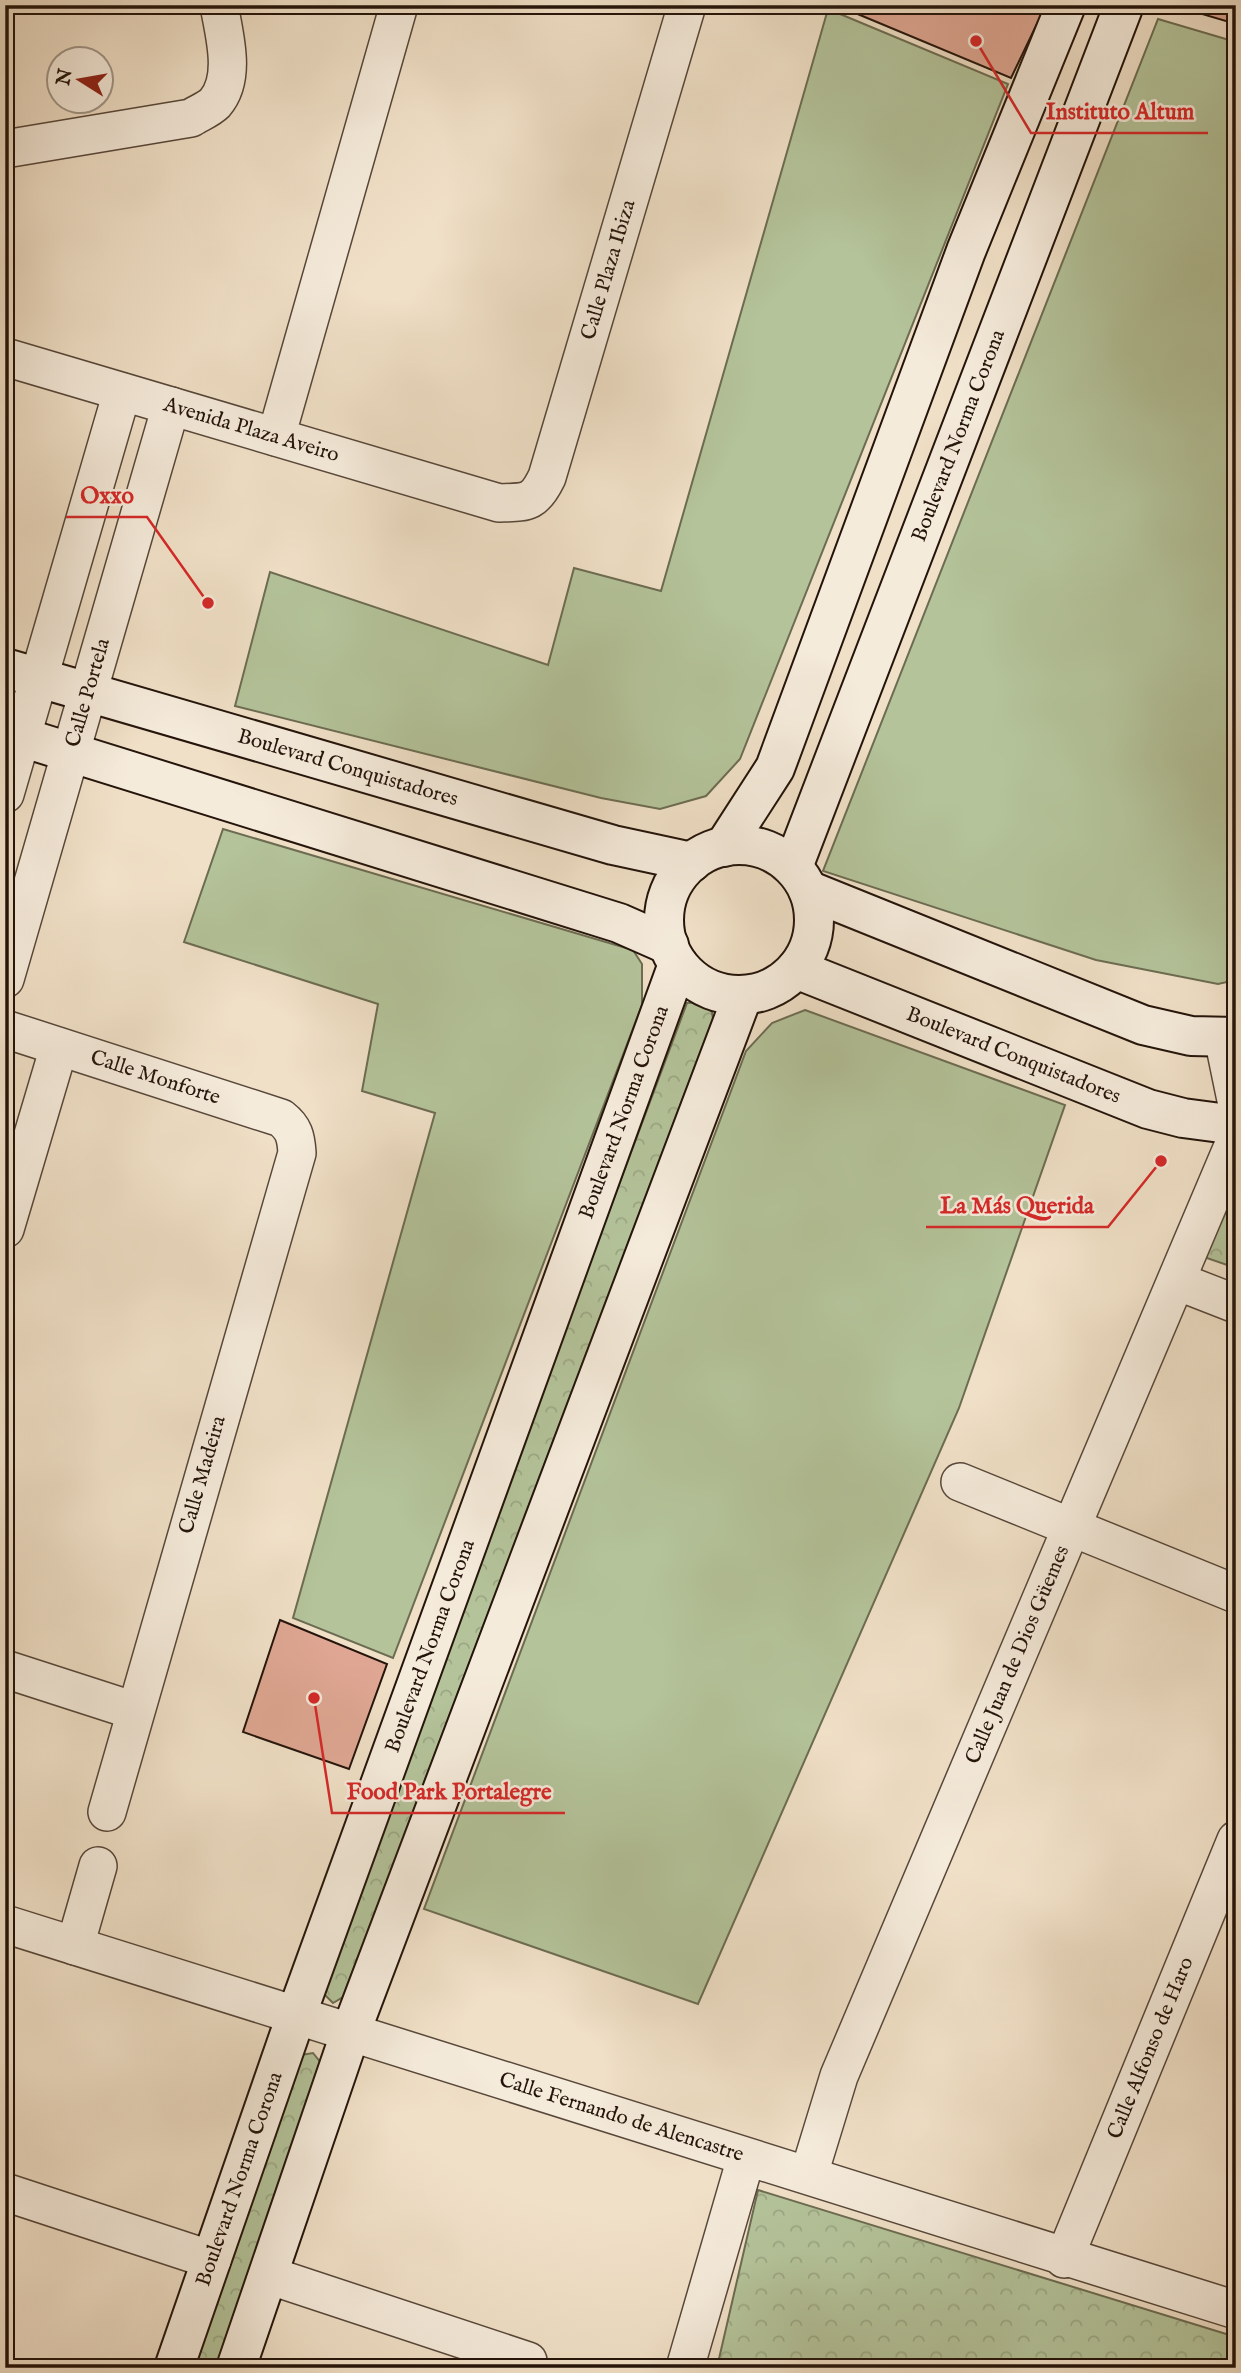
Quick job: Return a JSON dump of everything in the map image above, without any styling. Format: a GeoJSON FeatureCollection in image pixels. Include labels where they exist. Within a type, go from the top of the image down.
{"type":"FeatureCollection","features":[{"type":"Feature","properties":{"kind":"street"},"geometry":{"type":"LineString","coordinates":[[5,149],[191,118],[214,104],[224,90],[227,57],[219,5]]}},
{"type":"Feature","properties":{"kind":"street"},"geometry":{"type":"LineString","coordinates":[[276,438],[399,5]]}},
{"type":"Feature","properties":{"kind":"street","name":"Calle Plaza Ibiza"},"geometry":{"type":"LineString","coordinates":[[499,503],[529,502],[539,494],[547,477],[687,5]]}},
{"type":"Feature","properties":{"kind":"street"},"geometry":{"type":"LineString","coordinates":[[673,955],[664,922],[667,900],[676,879],[708,854],[775,768],[967,251],[1066,5]]}},
{"type":"Feature","properties":{"kind":"street","name":"Boulevard Norma Corona"},"geometry":{"type":"LineString","coordinates":[[800,879],[1124,5]]}},
{"type":"Feature","properties":{"kind":"street","name":"Avenida Plaza Aveiro"},"geometry":{"type":"LineString","coordinates":[[5,357],[499,503]]}},
{"type":"Feature","properties":{"kind":"street"},"geometry":{"type":"LineString","coordinates":[[5,794],[22,673],[122,392]]}},
{"type":"Feature","properties":{"kind":"street","name":"Calle Portela"},"geometry":{"type":"LineString","coordinates":[[5,979],[171,406]]}},
{"type":"Feature","properties":{"kind":"street","name":"Boulevard Conquistadores"},"geometry":{"type":"LineString","coordinates":[[22,673],[613,845],[708,854]]}},
{"type":"Feature","properties":{"kind":"street"},"geometry":{"type":"LineString","coordinates":[[14,734],[619,923],[673,955],[696,982],[718,992],[743,995],[771,987],[796,969],[807,952],[813,932],[814,910],[800,879]]}},
{"type":"Feature","properties":{"kind":"street"},"geometry":{"type":"LineString","coordinates":[[708,854],[761,848],[800,879],[1143,1024],[1191,1036],[1229,1037],[1236,1100]]}},
{"type":"Feature","properties":{"kind":"street","name":"Boulevard Norma Corona"},"geometry":{"type":"LineString","coordinates":[[174,2368],[296,2016],[673,955]]}},
{"type":"Feature","properties":{"kind":"street","name":"Boulevard Conquistadores"},"geometry":{"type":"LineString","coordinates":[[796,969],[1148,1109],[1183,1118],[1236,1125]]}},
{"type":"Feature","properties":{"kind":"street"},"geometry":{"type":"LineString","coordinates":[[236,2368],[350,2034],[743,995]]}},
{"type":"Feature","properties":{"kind":"street","name":"Calle Monforte"},"geometry":{"type":"LineString","coordinates":[[5,1029],[281,1118],[291,1126],[296,1139]]}},
{"type":"Feature","properties":{"kind":"street"},"geometry":{"type":"LineString","coordinates":[[5,1230],[59,1047]]}},
{"type":"Feature","properties":{"kind":"street","name":"Calle Madeira"},"geometry":{"type":"LineString","coordinates":[[107,1812],[297,1153],[296,1139]]}},
{"type":"Feature","properties":{"kind":"street","name":"Calle Juan de Dios Güemes"},"geometry":{"type":"LineString","coordinates":[[808,2174],[839,2076],[1236,1139]]}},
{"type":"Feature","properties":{"kind":"street"},"geometry":{"type":"LineString","coordinates":[[1177,1281],[1236,1304]]}},
{"type":"Feature","properties":{"kind":"street"},"geometry":{"type":"LineString","coordinates":[[960,1482],[1236,1594]]}},
{"type":"Feature","properties":{"kind":"street"},"geometry":{"type":"LineString","coordinates":[[5,1669],[135,1711]]}},
{"type":"Feature","properties":{"kind":"street","name":"Calle Alfonso de Haro"},"geometry":{"type":"LineString","coordinates":[[1064,2259],[1236,1840]]}},
{"type":"Feature","properties":{"kind":"street"},"geometry":{"type":"LineString","coordinates":[[75,1946],[97,1866]]}},
{"type":"Feature","properties":{"kind":"street","name":"Calle Fernando de Alencastre"},"geometry":{"type":"LineString","coordinates":[[5,1924],[746,2158],[808,2174],[1064,2259],[1236,2310]]}},
{"type":"Feature","properties":{"kind":"street"},"geometry":{"type":"LineString","coordinates":[[685,2368],[746,2158]]}},
{"type":"Feature","properties":{"kind":"street"},"geometry":{"type":"LineString","coordinates":[[5,2192],[212,2260]]}},
{"type":"Feature","properties":{"kind":"street"},"geometry":{"type":"LineString","coordinates":[[268,2274],[528,2361]]}},
{"type":"Feature","properties":{"kind":"green space"},"geometry":{"type":"Polygon","coordinates":[[[828,9],[1008,84],[740,759],[706,796],[660,809],[601,798],[235,706],[270,572],[548,665],[574,568],[661,591],[828,9]]]}},
{"type":"Feature","properties":{"kind":"green space"},"geometry":{"type":"Polygon","coordinates":[[[1158,19],[1236,42],[1236,980],[1218,984],[1096,960],[823,871],[1158,19]]]}},
{"type":"Feature","properties":{"kind":"green space"},"geometry":{"type":"Polygon","coordinates":[[[223,829],[633,950],[642,964],[642,1005],[393,1658],[293,1618],[435,1113],[362,1091],[378,1004],[184,942],[223,829]]]}},
{"type":"Feature","properties":{"kind":"green space"},"geometry":{"type":"Polygon","coordinates":[[[701,1002],[712,1012],[713,1019],[343,1997],[333,2003],[318,1988],[687,1003],[701,1002]]]}},
{"type":"Feature","properties":{"kind":"green space"},"geometry":{"type":"Polygon","coordinates":[[[805,1010],[1065,1105],[959,1408],[698,2004],[424,1909],[746,1051],[772,1023],[805,1010]]]}},
{"type":"Feature","properties":{"kind":"green space"},"geometry":{"type":"Polygon","coordinates":[[[1236,1173],[1236,1268],[1198,1255],[1236,1173]]]}},
{"type":"Feature","properties":{"kind":"green space"},"geometry":{"type":"Polygon","coordinates":[[[313,2053],[321,2063],[216,2368],[187,2368],[301,2055],[313,2053]]]}},
{"type":"Feature","properties":{"kind":"green space"},"geometry":{"type":"Polygon","coordinates":[[[758,2190],[1236,2337],[1236,2368],[734,2368],[718,2363],[758,2190]]]}},
{"type":"Feature","properties":{"kind":"building"},"geometry":{"type":"Polygon","coordinates":[[[836,5],[1046,5],[1011,78],[836,5]]]}},
{"type":"Feature","properties":{"kind":"building"},"geometry":{"type":"Polygon","coordinates":[[[1236,5],[1236,24],[1178,7],[1236,5]]]}},
{"type":"Feature","properties":{"kind":"building"},"geometry":{"type":"Polygon","coordinates":[[[280,1620],[387,1664],[349,1769],[243,1732],[280,1620]]]}},
{"type":"Feature","properties":{"kind":"place","name":"Instituto Altum"},"geometry":{"type":"Point","coordinates":[976,41]}},
{"type":"Feature","properties":{"kind":"place","name":"Oxxo"},"geometry":{"type":"Point","coordinates":[208,603]}},
{"type":"Feature","properties":{"kind":"place","name":"La Más Querida"},"geometry":{"type":"Point","coordinates":[1161,1161]}},
{"type":"Feature","properties":{"kind":"place","name":"Food Park Portalegre"},"geometry":{"type":"Point","coordinates":[314,1698]}}]}
